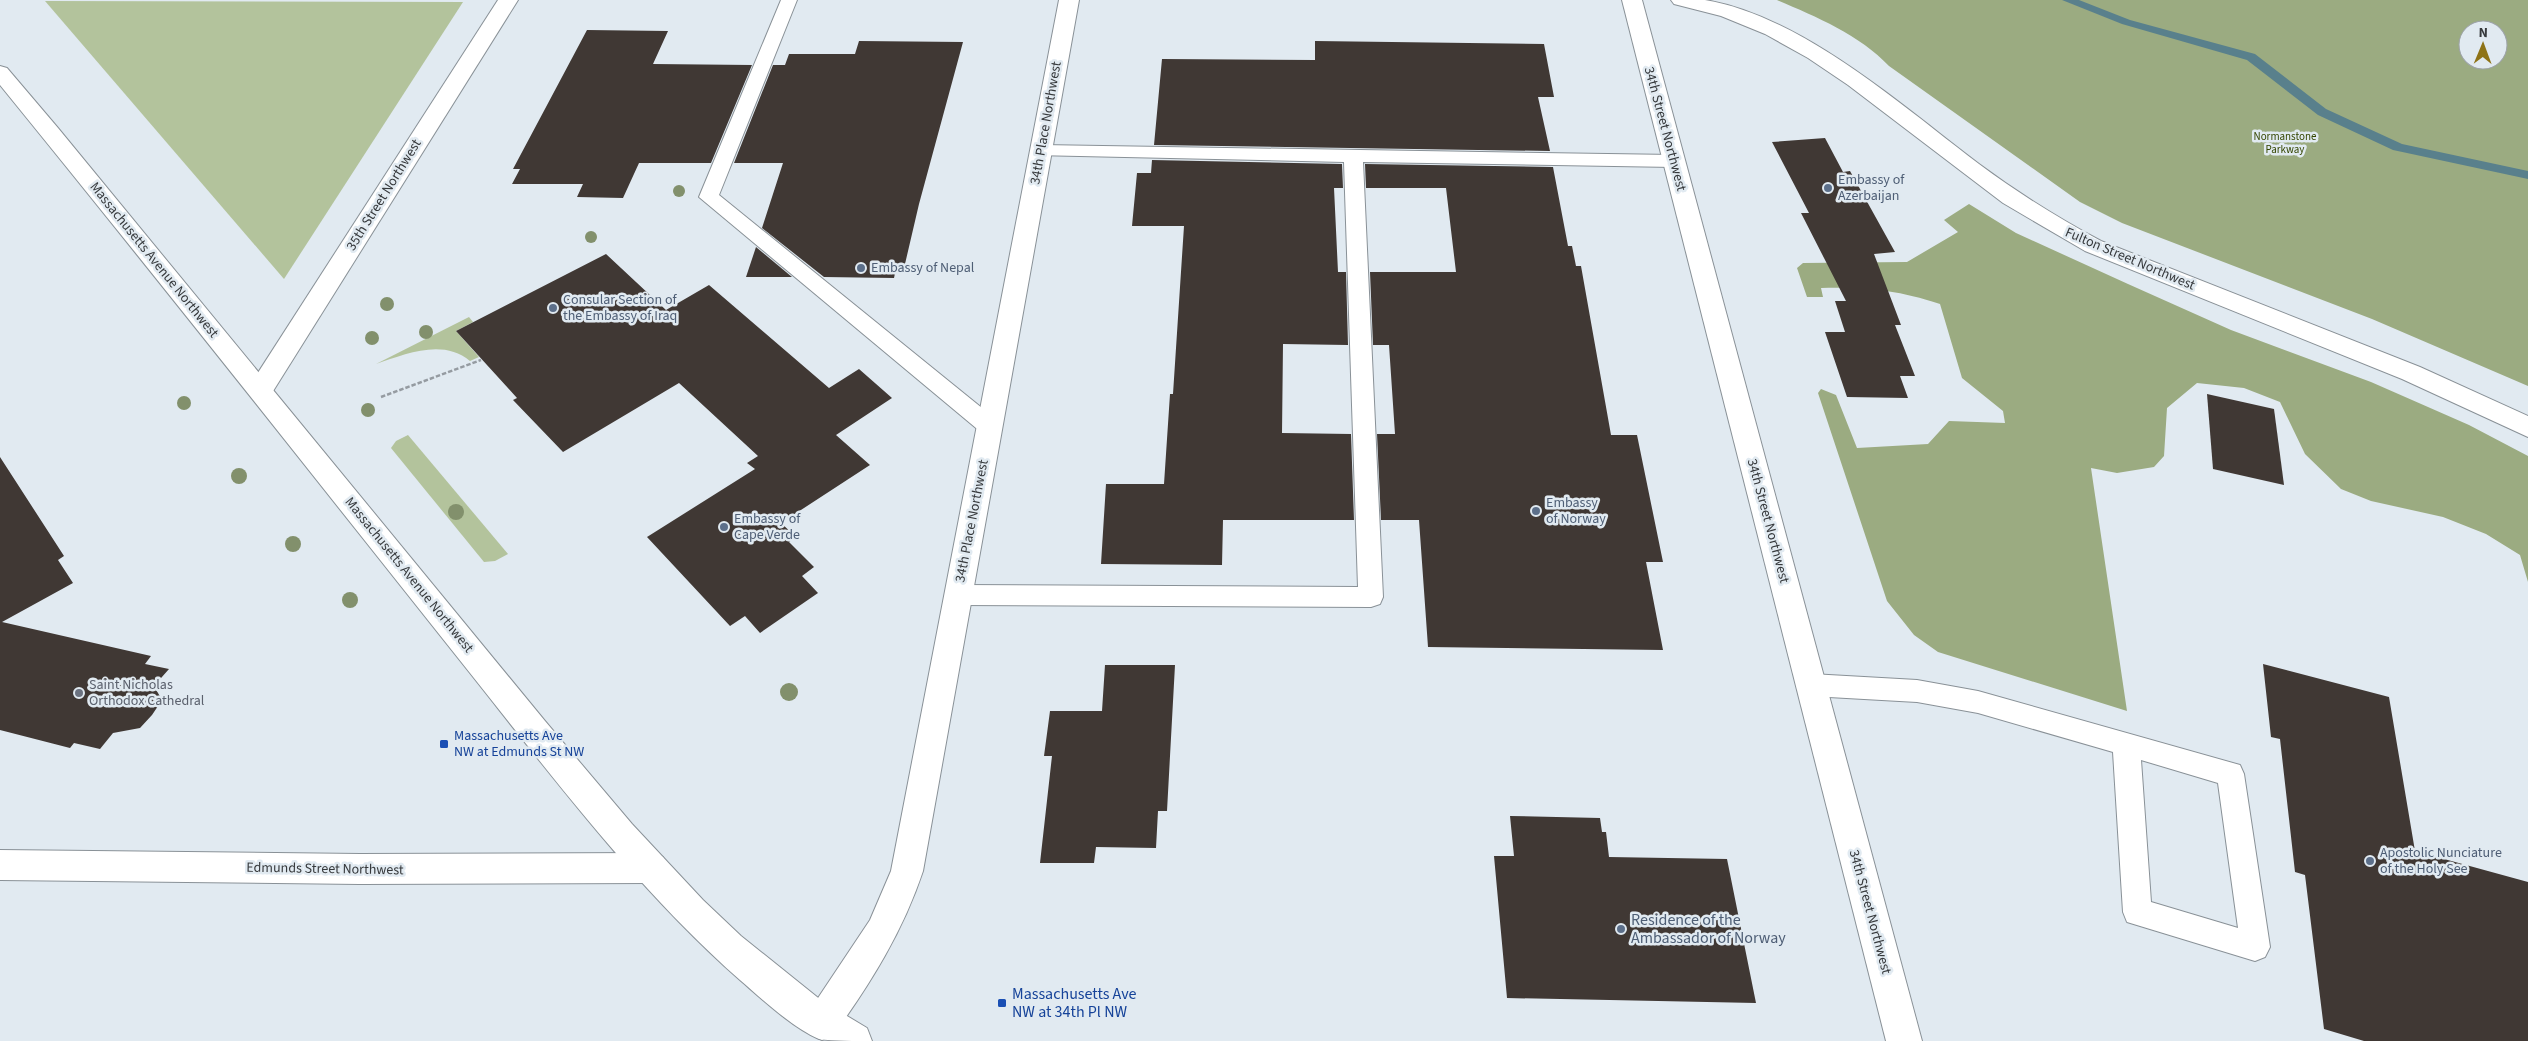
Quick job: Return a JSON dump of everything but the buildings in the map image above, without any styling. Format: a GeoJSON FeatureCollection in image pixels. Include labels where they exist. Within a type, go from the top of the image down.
{"type":"FeatureCollection","features":[{"type":"Feature","properties":{"kind":"street","name":"35th Street Northwest"},"geometry":{"type":"LineString","coordinates":[[261,390],[508,0]]}},
{"type":"Feature","properties":{"kind":"street","name":"34th Place Northwest"},"geometry":{"type":"LineString","coordinates":[[822,1022],[867,959],[898,901],[907,871],[1069,0]]}},
{"type":"Feature","properties":{"kind":"street","name":"34th Street Northwest"},"geometry":{"type":"LineString","coordinates":[[1632,0],[1904,1041]]}},
{"type":"Feature","properties":{"kind":"street","name":"Fulton Street Northwest"},"geometry":{"type":"LineString","coordinates":[[1681,0],[1740,15],[1797,44],[1853,80],[2011,198],[2049,223],[2086,242],[2411,373],[2528,427]]}},
{"type":"Feature","properties":{"kind":"street","name":"Massachusetts Avenue Northwest"},"geometry":{"type":"LineString","coordinates":[[0,72],[261,390],[451,629],[603,814],[651,868],[732,950],[822,1022],[854,1041]]}},
{"type":"Feature","properties":{"kind":"street","name":"Edmunds Street Northwest"},"geometry":{"type":"LineString","coordinates":[[0,865],[379,870],[651,868]]}},
{"type":"Feature","properties":{"kind":"lane"},"geometry":{"type":"LineString","coordinates":[[789,0],[709,197],[990,426]]}},
{"type":"Feature","properties":{"kind":"lane"},"geometry":{"type":"LineString","coordinates":[[1042,151],[1674,162]]}},
{"type":"Feature","properties":{"kind":"lane"},"geometry":{"type":"LineString","coordinates":[[958,595],[1371,597],[1352,156]]}},
{"type":"Feature","properties":{"kind":"lane"},"geometry":{"type":"LineString","coordinates":[[1810,685],[1917,691],[1978,702],[2126,744],[2230,774],[2255,946],[2137,912],[2126,744]]}},
{"type":"Feature","properties":{"kind":"path"},"geometry":{"type":"LineString","coordinates":[[381,397],[396,389],[462,370],[481,360]]}},
{"type":"Feature","properties":{"kind":"green space","name":"Normanstone Parkway"},"geometry":{"type":"Polygon","coordinates":[[[1777,0],[2528,0],[2528,386],[2372,319],[2122,223],[2080,202],[1889,66],[1865,45],[1821,20],[1777,0]]]}},
{"type":"Feature","properties":{"kind":"green space"},"geometry":{"type":"Polygon","coordinates":[[[45,1],[463,2],[284,279],[45,1]]]}},
{"type":"Feature","properties":{"kind":"green space"},"geometry":{"type":"Polygon","coordinates":[[[1969,204],[2016,233],[2128,284],[2231,330],[2371,382],[2469,425],[2528,456],[2528,582],[2520,555],[2486,534],[2443,517],[2371,501],[2341,489],[2305,454],[2280,402],[2244,388],[2197,383],[2167,408],[2164,456],[2154,467],[2117,473],[2091,468],[2127,711],[1938,652],[1914,635],[1887,601],[1818,393],[1821,389],[1836,395],[1857,448],[1928,444],[1949,421],[2005,423],[2003,411],[1962,378],[1940,304],[1881,290],[1853,288],[1821,288],[1823,297],[1807,297],[1797,268],[1803,263],[1907,262],[1958,232],[1944,220],[1969,204]]]}},
{"type":"Feature","properties":{"kind":"green space"},"geometry":{"type":"Polygon","coordinates":[[[469,317],[473,322],[456,331],[479,357],[470,361],[448,350],[436,349],[399,356],[376,364],[469,317]]]}},
{"type":"Feature","properties":{"kind":"green space"},"geometry":{"type":"Polygon","coordinates":[[[408,435],[508,554],[495,561],[484,562],[391,448],[396,441],[408,435]]]}},
{"type":"Feature","properties":{"kind":"waterway"},"geometry":{"type":"LineString","coordinates":[[2068,0],[2126,22],[2251,57],[2322,112],[2398,147],[2528,175]]}},
{"type":"Feature","properties":{"kind":"place","name":"Embassy of Azerbaijan"},"geometry":{"type":"Point","coordinates":[1828,188]}},
{"type":"Feature","properties":{"kind":"place","name":"Embassy of Nepal"},"geometry":{"type":"Point","coordinates":[861,268]}},
{"type":"Feature","properties":{"kind":"place","name":"Consular Section of the Embassy of Iraq"},"geometry":{"type":"Point","coordinates":[553,308]}},
{"type":"Feature","properties":{"kind":"place","name":"Embassy of Norway"},"geometry":{"type":"Point","coordinates":[1536,511]}},
{"type":"Feature","properties":{"kind":"place","name":"Embassy of Cape Verde"},"geometry":{"type":"Point","coordinates":[724,527]}},
{"type":"Feature","properties":{"kind":"place","name":"Saint Nicholas Orthodox Cathedral"},"geometry":{"type":"Point","coordinates":[79,693]}},
{"type":"Feature","properties":{"kind":"place","name":"Massachusetts Ave NW at Edmunds St NW"},"geometry":{"type":"Point","coordinates":[444,744]}},
{"type":"Feature","properties":{"kind":"place","name":"Apostolic Nunciature of the Holy See"},"geometry":{"type":"Point","coordinates":[2370,861]}},
{"type":"Feature","properties":{"kind":"place","name":"Residence of the Ambassador of Norway"},"geometry":{"type":"Point","coordinates":[1621,929]}},
{"type":"Feature","properties":{"kind":"place","name":"Massachusetts Ave NW at 34th Pl NW"},"geometry":{"type":"Point","coordinates":[1002,1003]}}]}
